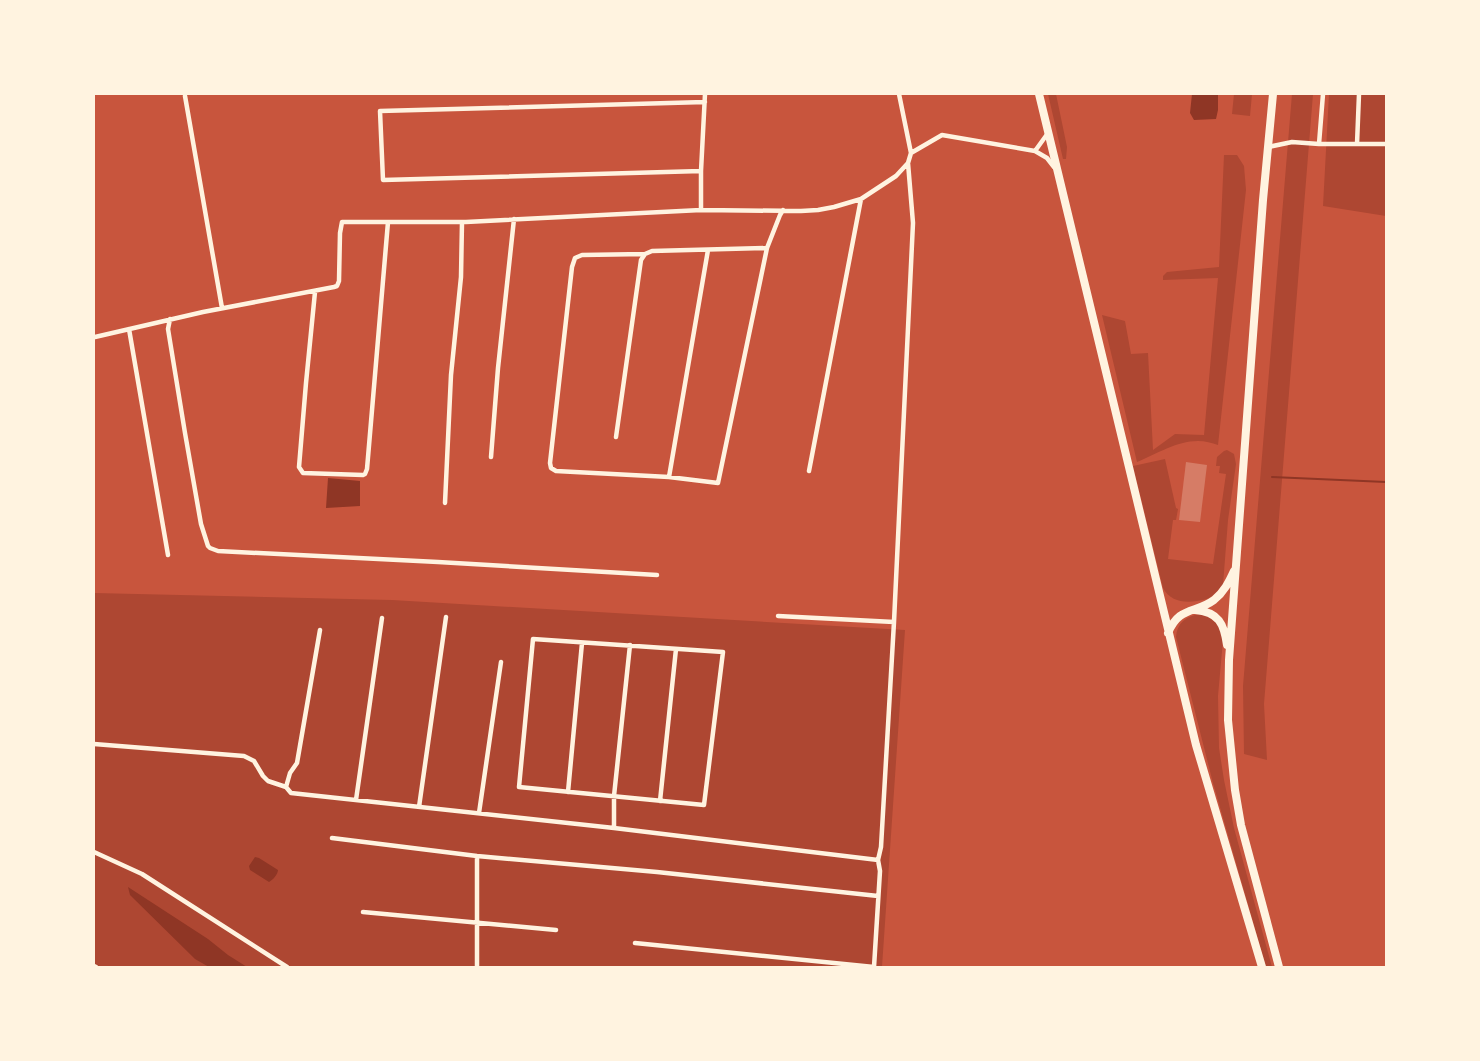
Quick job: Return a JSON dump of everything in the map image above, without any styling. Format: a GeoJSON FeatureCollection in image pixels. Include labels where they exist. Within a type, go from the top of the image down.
{"type":"FeatureCollection","features":[{"type":"Feature","properties":{"kind":"highway"},"geometry":{"type":"LineString","coordinates":[[1038,94],[1168,633],[1207,785],[1262,967]]}},
{"type":"Feature","properties":{"kind":"highway"},"geometry":{"type":"LineString","coordinates":[[1273,94],[1236,566],[1228,720],[1234,790],[1241,826],[1279,967]]}},
{"type":"Feature","properties":{"kind":"highway"},"geometry":{"type":"LineString","coordinates":[[1168,633],[1178,617],[1208,604],[1219,596],[1226,588],[1236,566]]}},
{"type":"Feature","properties":{"kind":"highway"},"geometry":{"type":"LineString","coordinates":[[1192,610],[1216,616],[1225,633],[1230,660]]}},
{"type":"Feature","properties":{"kind":"street"},"geometry":{"type":"LineString","coordinates":[[701,210],[705,94]]}},
{"type":"Feature","properties":{"kind":"street"},"geometry":{"type":"LineString","coordinates":[[635,943],[874,967],[880,871],[878,860],[881,847],[894,622],[913,223],[908,163],[911,153],[899,94]]}},
{"type":"Feature","properties":{"kind":"street"},"geometry":{"type":"LineString","coordinates":[[1318,144],[1323,94]]}},
{"type":"Feature","properties":{"kind":"street"},"geometry":{"type":"LineString","coordinates":[[1357,144],[1359,94]]}},
{"type":"Feature","properties":{"kind":"street"},"geometry":{"type":"LineString","coordinates":[[185,96],[222,308]]}},
{"type":"Feature","properties":{"kind":"street"},"geometry":{"type":"LineString","coordinates":[[701,170],[383,180],[380,111],[705,102]]}},
{"type":"Feature","properties":{"kind":"street"},"geometry":{"type":"LineString","coordinates":[[1035,151],[1048,133]]}},
{"type":"Feature","properties":{"kind":"street"},"geometry":{"type":"LineString","coordinates":[[911,153],[942,135],[1035,151],[1047,158],[1056,169]]}},
{"type":"Feature","properties":{"kind":"street"},"geometry":{"type":"LineString","coordinates":[[1268,147],[1292,142],[1386,144]]}},
{"type":"Feature","properties":{"kind":"street"},"geometry":{"type":"LineString","coordinates":[[95,337],[222,308],[334,288],[339,281],[342,222],[462,222],[701,210],[818,210],[861,199],[896,176],[908,163]]}},
{"type":"Feature","properties":{"kind":"street"},"geometry":{"type":"LineString","coordinates":[[809,472],[861,199]]}},
{"type":"Feature","properties":{"kind":"street"},"geometry":{"type":"LineString","coordinates":[[767,248],[652,251],[645,254],[582,255],[575,258],[572,267],[550,463],[551,468],[556,471],[668,477],[718,483],[767,248],[783,210]]}},
{"type":"Feature","properties":{"kind":"street"},"geometry":{"type":"LineString","coordinates":[[491,456],[498,368],[514,220]]}},
{"type":"Feature","properties":{"kind":"street"},"geometry":{"type":"LineString","coordinates":[[315,292],[299,467],[303,473],[363,475],[367,469],[388,222]]}},
{"type":"Feature","properties":{"kind":"street"},"geometry":{"type":"LineString","coordinates":[[445,503],[451,375],[461,277],[462,222]]}},
{"type":"Feature","properties":{"kind":"street"},"geometry":{"type":"LineString","coordinates":[[668,477],[708,250]]}},
{"type":"Feature","properties":{"kind":"street"},"geometry":{"type":"LineString","coordinates":[[616,436],[641,260],[645,254]]}},
{"type":"Feature","properties":{"kind":"street"},"geometry":{"type":"LineString","coordinates":[[170,319],[168,329],[185,433],[201,524],[206,543],[210,548],[224,551],[657,575]]}},
{"type":"Feature","properties":{"kind":"street"},"geometry":{"type":"LineString","coordinates":[[129,329],[168,555]]}},
{"type":"Feature","properties":{"kind":"street"},"geometry":{"type":"LineString","coordinates":[[778,616],[894,622]]}},
{"type":"Feature","properties":{"kind":"street"},"geometry":{"type":"LineString","coordinates":[[419,807],[446,617]]}},
{"type":"Feature","properties":{"kind":"street"},"geometry":{"type":"LineString","coordinates":[[356,800],[382,618]]}},
{"type":"Feature","properties":{"kind":"street"},"geometry":{"type":"LineString","coordinates":[[286,787],[290,773],[297,763],[320,630]]}},
{"type":"Feature","properties":{"kind":"street"},"geometry":{"type":"LineString","coordinates":[[533,638],[630,645],[723,652],[704,806],[519,787],[533,638]]}},
{"type":"Feature","properties":{"kind":"street"},"geometry":{"type":"LineString","coordinates":[[568,792],[582,643]]}},
{"type":"Feature","properties":{"kind":"street"},"geometry":{"type":"LineString","coordinates":[[614,828],[614,796],[630,645]]}},
{"type":"Feature","properties":{"kind":"street"},"geometry":{"type":"LineString","coordinates":[[660,801],[676,649]]}},
{"type":"Feature","properties":{"kind":"street"},"geometry":{"type":"LineString","coordinates":[[479,813],[501,662]]}},
{"type":"Feature","properties":{"kind":"street"},"geometry":{"type":"LineString","coordinates":[[94,744],[244,756],[254,761],[268,781],[286,787],[291,793],[614,828],[878,860]]}},
{"type":"Feature","properties":{"kind":"street"},"geometry":{"type":"LineString","coordinates":[[332,838],[477,856],[657,872],[878,896]]}},
{"type":"Feature","properties":{"kind":"street"},"geometry":{"type":"LineString","coordinates":[[94,852],[142,874],[287,967]]}},
{"type":"Feature","properties":{"kind":"street"},"geometry":{"type":"LineString","coordinates":[[477,856],[477,967]]}},
{"type":"Feature","properties":{"kind":"street"},"geometry":{"type":"LineString","coordinates":[[363,912],[556,930]]}},
{"type":"Feature","properties":{"kind":"shaded area"},"geometry":{"type":"Polygon","coordinates":[[[1048,94],[1056,94],[1067,147],[1066,159],[1063,159],[1048,94]]]}},
{"type":"Feature","properties":{"kind":"shaded area"},"geometry":{"type":"Polygon","coordinates":[[[1192,94],[1218,94],[1216,119],[1194,120],[1190,113],[1192,94]]]}},
{"type":"Feature","properties":{"kind":"shaded area"},"geometry":{"type":"Polygon","coordinates":[[[1234,94],[1252,94],[1250,116],[1232,114],[1234,94]]]}},
{"type":"Feature","properties":{"kind":"shaded area"},"geometry":{"type":"Polygon","coordinates":[[[1292,94],[1313,94],[1264,704],[1267,760],[1244,754],[1243,686],[1292,94]]]}},
{"type":"Feature","properties":{"kind":"shaded area"},"geometry":{"type":"Polygon","coordinates":[[[1329,94],[1386,94],[1386,216],[1323,206],[1329,94]]]}},
{"type":"Feature","properties":{"kind":"shaded area"},"geometry":{"type":"Polygon","coordinates":[[[1224,155],[1237,155],[1244,166],[1246,190],[1218,445],[1201,441],[1182,443],[1137,462],[1102,315],[1125,321],[1131,354],[1148,353],[1153,450],[1175,434],[1204,435],[1218,278],[1163,280],[1163,276],[1167,272],[1219,267],[1224,155]]]}},
{"type":"Feature","properties":{"kind":"shaded area"},"geometry":{"type":"Polygon","coordinates":[[[1227,450],[1234,454],[1236,464],[1228,520],[1223,585],[1206,599],[1192,602],[1177,600],[1169,596],[1163,588],[1133,466],[1165,459],[1176,508],[1178,509],[1176,520],[1173,520],[1168,559],[1213,564],[1226,474],[1219,473],[1220,466],[1216,466],[1217,457],[1227,450]]]}},
{"type":"Feature","properties":{"kind":"shaded area"},"geometry":{"type":"Polygon","coordinates":[[[328,478],[360,481],[360,506],[326,508],[328,478]]]}},
{"type":"Feature","properties":{"kind":"shaded area"},"geometry":{"type":"Polygon","coordinates":[[[94,593],[392,600],[905,630],[882,967],[94,967],[94,593]]]}},
{"type":"Feature","properties":{"kind":"shaded area"},"geometry":{"type":"Polygon","coordinates":[[[1200,614],[1214,619],[1219,625],[1223,640],[1218,696],[1219,748],[1234,828],[1272,967],[1266,967],[1213,783],[1176,637],[1178,628],[1183,621],[1190,616],[1200,614]]]}},
{"type":"Feature","properties":{"kind":"shaded area"},"geometry":{"type":"Polygon","coordinates":[[[255,857],[278,870],[275,877],[269,882],[250,870],[249,866],[255,857]]]}},
{"type":"Feature","properties":{"kind":"shaded area"},"geometry":{"type":"Polygon","coordinates":[[[128,887],[247,967],[209,967],[195,959],[130,895],[128,887]]]}},
{"type":"Feature","properties":{"kind":"building"},"geometry":{"type":"Polygon","coordinates":[[[1186,462],[1207,465],[1200,522],[1179,520],[1186,462]]]}},
{"type":"Feature","properties":{"kind":"waterway"},"geometry":{"type":"LineString","coordinates":[[1272,477],[1386,482]]}}]}
